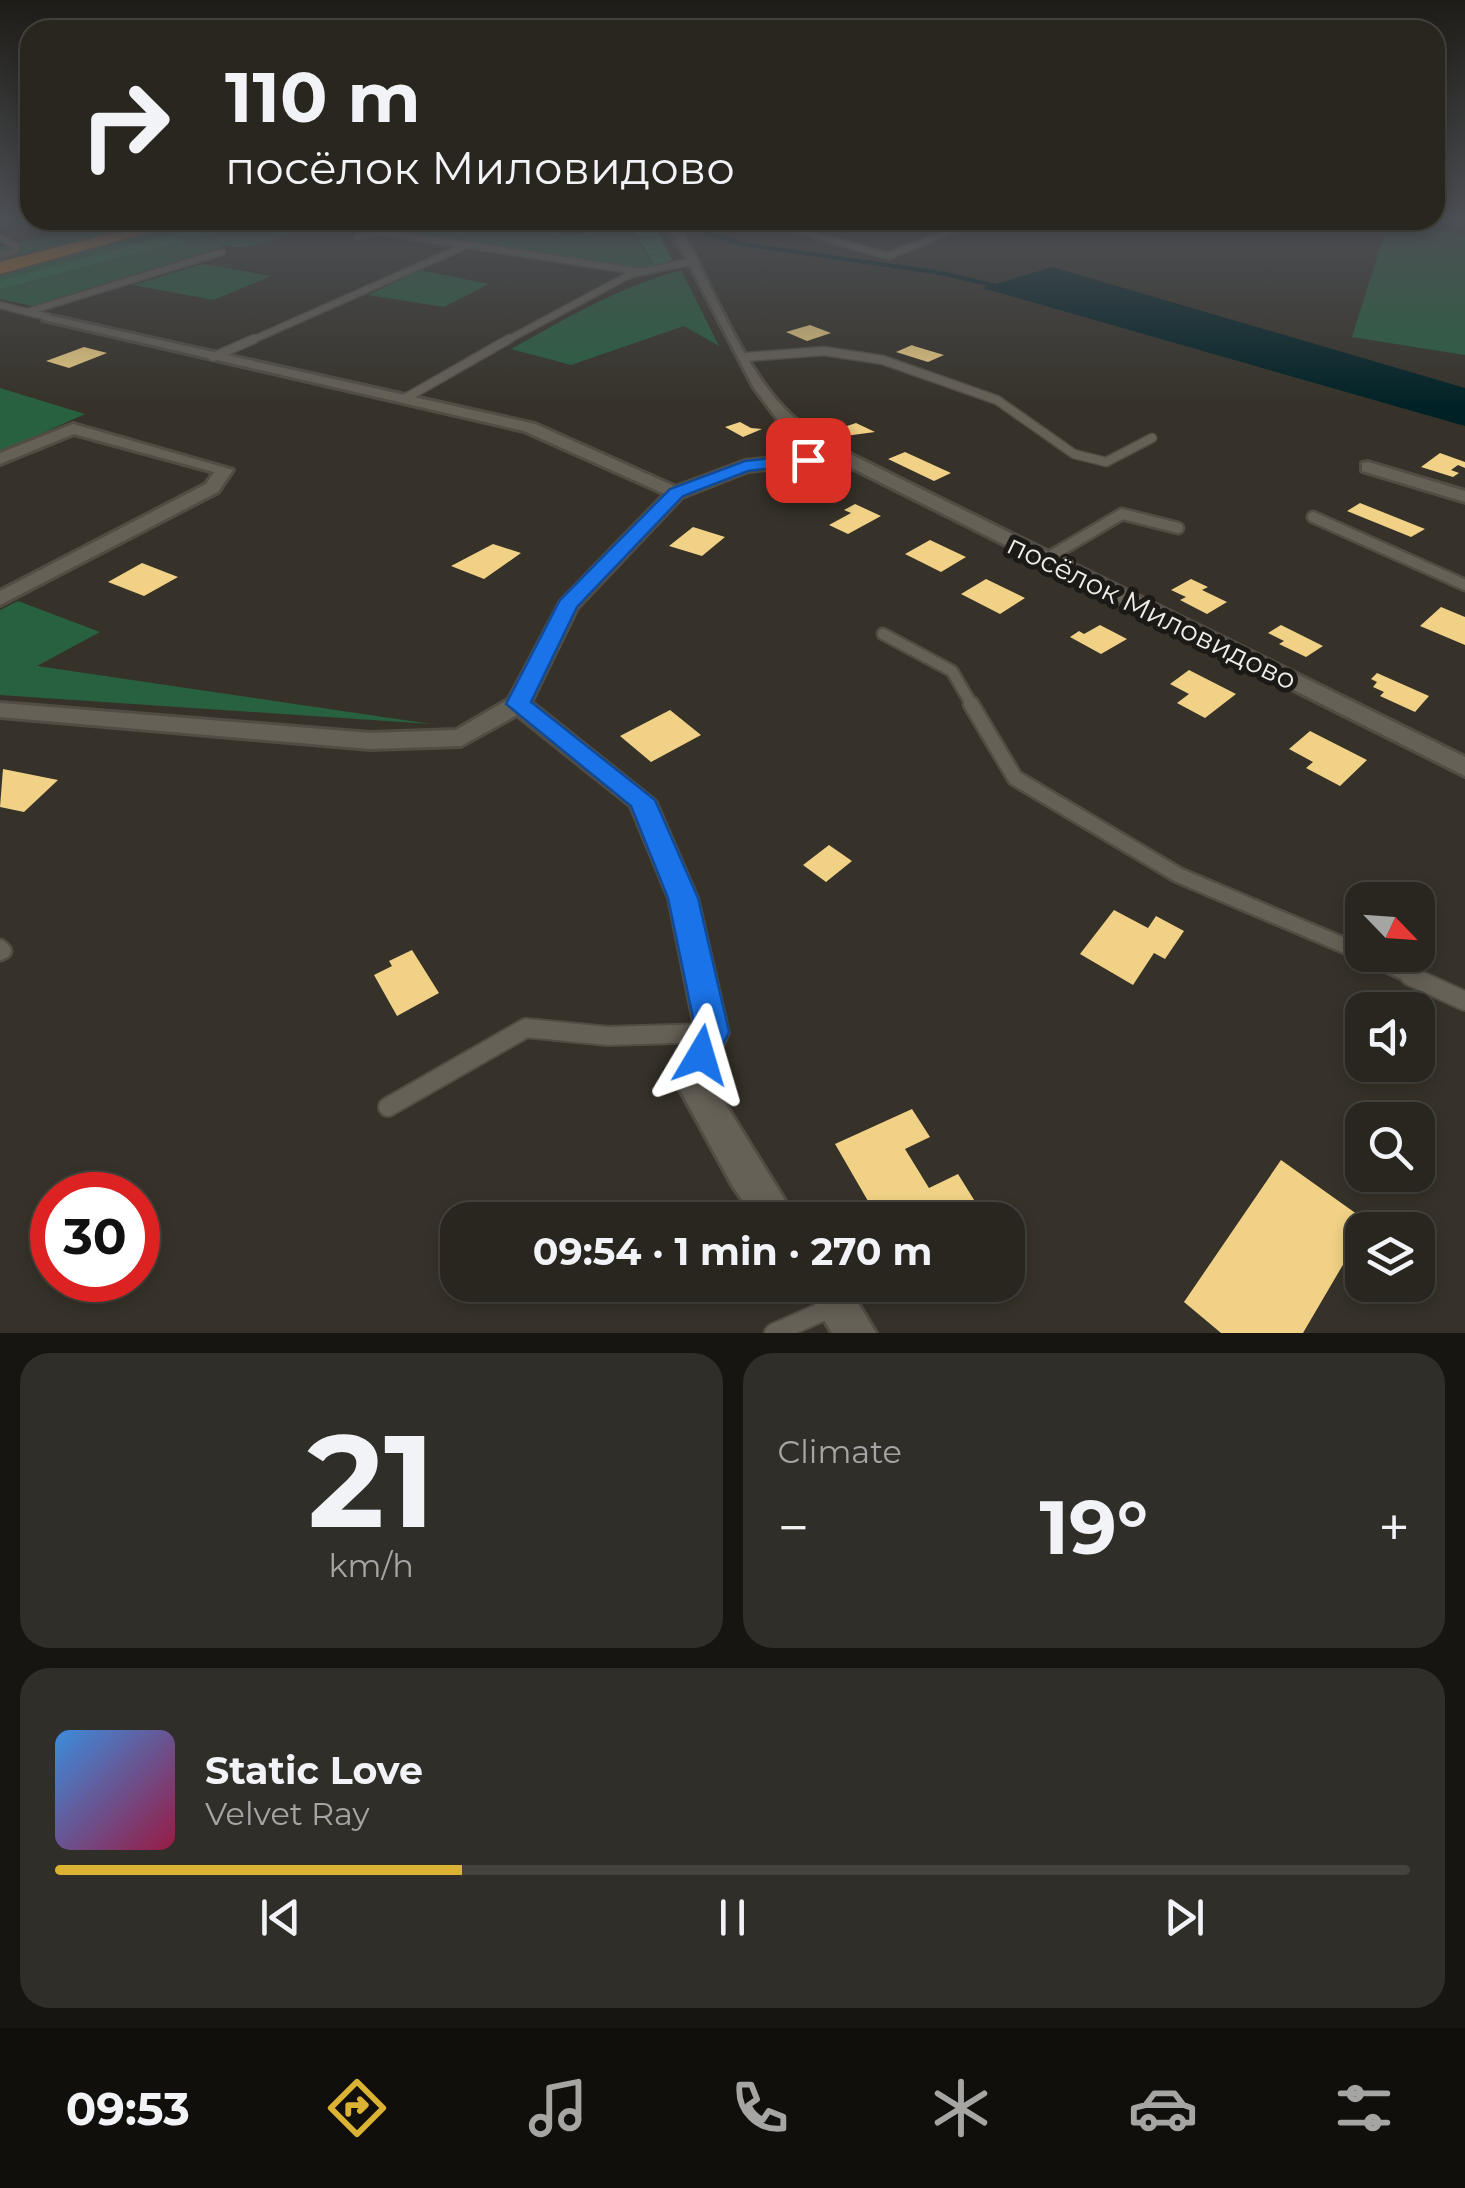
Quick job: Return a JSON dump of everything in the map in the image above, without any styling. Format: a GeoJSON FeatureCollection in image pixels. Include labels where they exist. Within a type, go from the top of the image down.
{"type":"FeatureCollection","features":[{"type":"Feature","properties":{"kind":"street","name":"посёлок Миловидово"},"geometry":{"type":"LineString","coordinates":[[703,282],[779,412],[840,456],[1465,766]]}},
{"type":"Feature","properties":{"kind":"street"},"geometry":{"type":"LineString","coordinates":[[48,318],[529,427],[676,492]]}},
{"type":"Feature","properties":{"kind":"street"},"geometry":{"type":"LineString","coordinates":[[0,460],[74,429],[224,470],[212,488],[0,599]]}},
{"type":"Feature","properties":{"kind":"street"},"geometry":{"type":"LineString","coordinates":[[0,710],[370,740],[461,738],[518,704],[568,604],[676,492],[745,466],[840,456]]}},
{"type":"Feature","properties":{"kind":"street"},"geometry":{"type":"LineString","coordinates":[[1368,467],[1465,497]]}},
{"type":"Feature","properties":{"kind":"street"},"geometry":{"type":"LineString","coordinates":[[518,704],[642,800],[683,898],[712,1032],[690,1077],[765,1202]]}},
{"type":"Feature","properties":{"kind":"lane"},"geometry":{"type":"LineString","coordinates":[[27,312],[124,282]]}},
{"type":"Feature","properties":{"kind":"lane"},"geometry":{"type":"LineString","coordinates":[[212,356],[384,282]]}},
{"type":"Feature","properties":{"kind":"lane"},"geometry":{"type":"LineString","coordinates":[[404,400],[572,303],[619,282]]}},
{"type":"Feature","properties":{"kind":"lane"},"geometry":{"type":"LineString","coordinates":[[0,306],[48,318]]}},
{"type":"Feature","properties":{"kind":"lane"},"geometry":{"type":"LineString","coordinates":[[746,357],[824,351],[883,360],[997,400],[1074,454],[1106,462],[1152,438]]}},
{"type":"Feature","properties":{"kind":"lane"},"geometry":{"type":"LineString","coordinates":[[1044,560],[1122,514],[1178,528]]}},
{"type":"Feature","properties":{"kind":"lane"},"geometry":{"type":"LineString","coordinates":[[1313,516],[1465,585]]}},
{"type":"Feature","properties":{"kind":"lane"},"geometry":{"type":"LineString","coordinates":[[883,634],[952,672],[1015,778],[1178,874],[1345,946]]}},
{"type":"Feature","properties":{"kind":"lane"},"geometry":{"type":"LineString","coordinates":[[1403,972],[1465,1001]]}},
{"type":"Feature","properties":{"kind":"lane"},"geometry":{"type":"LineString","coordinates":[[388,1107],[526,1028],[608,1036],[712,1032]]}},
{"type":"Feature","properties":{"kind":"lane"},"geometry":{"type":"LineString","coordinates":[[774,1333],[839,1308]]}},
{"type":"Feature","properties":{"kind":"green space"},"geometry":{"type":"Polygon","coordinates":[[[0,282],[26,282],[0,289],[0,282]]]}},
{"type":"Feature","properties":{"kind":"green space"},"geometry":{"type":"Polygon","coordinates":[[[26,282],[109,282],[32,306],[0,299],[0,289],[26,282]]]}},
{"type":"Feature","properties":{"kind":"green space"},"geometry":{"type":"Polygon","coordinates":[[[142,282],[256,282],[214,300],[133,285],[142,282]]]}},
{"type":"Feature","properties":{"kind":"green space"},"geometry":{"type":"Polygon","coordinates":[[[395,282],[489,284],[444,307],[368,295],[395,282]]]}},
{"type":"Feature","properties":{"kind":"green space"},"geometry":{"type":"Polygon","coordinates":[[[645,282],[687,282],[719,346],[684,326],[571,365],[511,349],[573,315],[645,282]]]}},
{"type":"Feature","properties":{"kind":"green space"},"geometry":{"type":"Polygon","coordinates":[[[1369,282],[1465,282],[1465,355],[1352,337],[1369,282]]]}},
{"type":"Feature","properties":{"kind":"green space"},"geometry":{"type":"Polygon","coordinates":[[[0,388],[85,414],[0,452],[0,388]]]}},
{"type":"Feature","properties":{"kind":"green space"},"geometry":{"type":"Polygon","coordinates":[[[18,601],[100,632],[37,666],[431,724],[0,695],[0,610],[18,601]]]}},
{"type":"Feature","properties":{"kind":"water"},"geometry":{"type":"Polygon","coordinates":[[[1002,282],[1104,282],[1465,388],[1465,426],[983,288],[1002,282]]]}},
{"type":"Feature","properties":{"kind":"building"},"geometry":{"type":"Polygon","coordinates":[[[810,325],[831,333],[807,341],[786,332],[810,325]]]}},
{"type":"Feature","properties":{"kind":"building"},"geometry":{"type":"Polygon","coordinates":[[[912,345],[944,355],[928,362],[896,352],[912,345]]]}},
{"type":"Feature","properties":{"kind":"building"},"geometry":{"type":"Polygon","coordinates":[[[84,347],[107,353],[69,368],[46,361],[84,347]]]}},
{"type":"Feature","properties":{"kind":"building"},"geometry":{"type":"Polygon","coordinates":[[[740,422],[762,429],[743,437],[725,427],[740,422]]]}},
{"type":"Feature","properties":{"kind":"building"},"geometry":{"type":"Polygon","coordinates":[[[856,423],[875,432],[845,436],[835,430],[856,423]]]}},
{"type":"Feature","properties":{"kind":"building"},"geometry":{"type":"Polygon","coordinates":[[[905,452],[951,473],[934,481],[888,459],[905,452]]]}},
{"type":"Feature","properties":{"kind":"building"},"geometry":{"type":"Polygon","coordinates":[[[1440,453],[1465,462],[1465,468],[1458,465],[1451,470],[1459,473],[1453,477],[1421,467],[1440,453]]]}},
{"type":"Feature","properties":{"kind":"building"},"geometry":{"type":"Polygon","coordinates":[[[1360,503],[1425,529],[1411,537],[1347,511],[1360,503]]]}},
{"type":"Feature","properties":{"kind":"building"},"geometry":{"type":"Polygon","coordinates":[[[855,504],[881,516],[848,534],[829,525],[851,513],[844,510],[855,504]]]}},
{"type":"Feature","properties":{"kind":"building"},"geometry":{"type":"Polygon","coordinates":[[[693,527],[725,537],[702,556],[669,546],[693,527]]]}},
{"type":"Feature","properties":{"kind":"building"},"geometry":{"type":"Polygon","coordinates":[[[930,540],[966,557],[941,572],[905,554],[930,540]]]}},
{"type":"Feature","properties":{"kind":"building"},"geometry":{"type":"Polygon","coordinates":[[[493,544],[521,553],[484,579],[451,566],[493,544]]]}},
{"type":"Feature","properties":{"kind":"building"},"geometry":{"type":"Polygon","coordinates":[[[142,563],[178,577],[144,596],[108,582],[142,563]]]}},
{"type":"Feature","properties":{"kind":"building"},"geometry":{"type":"Polygon","coordinates":[[[986,579],[1025,598],[1000,614],[961,594],[986,579]]]}},
{"type":"Feature","properties":{"kind":"building"},"geometry":{"type":"Polygon","coordinates":[[[1191,579],[1208,587],[1202,590],[1227,602],[1207,614],[1180,600],[1186,597],[1171,590],[1191,579]]]}},
{"type":"Feature","properties":{"kind":"building"},"geometry":{"type":"Polygon","coordinates":[[[1441,607],[1465,617],[1465,645],[1420,626],[1441,607]]]}},
{"type":"Feature","properties":{"kind":"building"},"geometry":{"type":"Polygon","coordinates":[[[1100,625],[1127,639],[1101,654],[1070,637],[1079,631],[1084,634],[1100,625]]]}},
{"type":"Feature","properties":{"kind":"building"},"geometry":{"type":"Polygon","coordinates":[[[1281,625],[1323,646],[1306,657],[1279,644],[1284,641],[1268,633],[1281,625]]]}},
{"type":"Feature","properties":{"kind":"building"},"geometry":{"type":"Polygon","coordinates":[[[1189,670],[1236,694],[1205,718],[1177,703],[1189,694],[1170,684],[1189,670]]]}},
{"type":"Feature","properties":{"kind":"building"},"geometry":{"type":"Polygon","coordinates":[[[1377,673],[1429,696],[1415,712],[1380,696],[1384,692],[1373,687],[1377,682],[1371,679],[1377,673]]]}},
{"type":"Feature","properties":{"kind":"building"},"geometry":{"type":"Polygon","coordinates":[[[670,710],[701,735],[651,762],[620,736],[670,710]]]}},
{"type":"Feature","properties":{"kind":"building"},"geometry":{"type":"Polygon","coordinates":[[[1310,731],[1367,760],[1340,786],[1306,768],[1313,762],[1289,749],[1310,731]]]}},
{"type":"Feature","properties":{"kind":"building"},"geometry":{"type":"Polygon","coordinates":[[[3,769],[58,780],[24,812],[0,807],[3,769]]]}},
{"type":"Feature","properties":{"kind":"building"},"geometry":{"type":"Polygon","coordinates":[[[829,845],[852,861],[826,882],[803,865],[829,845]]]}},
{"type":"Feature","properties":{"kind":"building"},"geometry":{"type":"Polygon","coordinates":[[[1114,910],[1148,928],[1156,916],[1184,931],[1165,959],[1154,953],[1133,985],[1080,954],[1114,910]]]}},
{"type":"Feature","properties":{"kind":"building"},"geometry":{"type":"Polygon","coordinates":[[[412,950],[439,993],[397,1016],[374,975],[392,966],[389,961],[412,950]]]}},
{"type":"Feature","properties":{"kind":"building"},"geometry":{"type":"Polygon","coordinates":[[[912,1109],[930,1137],[905,1149],[929,1188],[958,1174],[975,1202],[869,1202],[835,1144],[912,1109]]]}},
{"type":"Feature","properties":{"kind":"building"},"geometry":{"type":"Polygon","coordinates":[[[1281,1160],[1354,1212],[1345,1212],[1345,1261],[1303,1333],[1221,1333],[1184,1302],[1281,1160]]]}},
{"type":"Feature","properties":{"kind":"waterway"},"geometry":{"type":"LineString","coordinates":[[980,282],[1005,288]]}},
{"type":"Feature","properties":{"kind":"route"},"geometry":{"type":"LineString","coordinates":[[701,1055],[712,1032],[683,898],[642,800],[518,704],[568,604],[676,492],[745,466],[808,460]]}}]}
